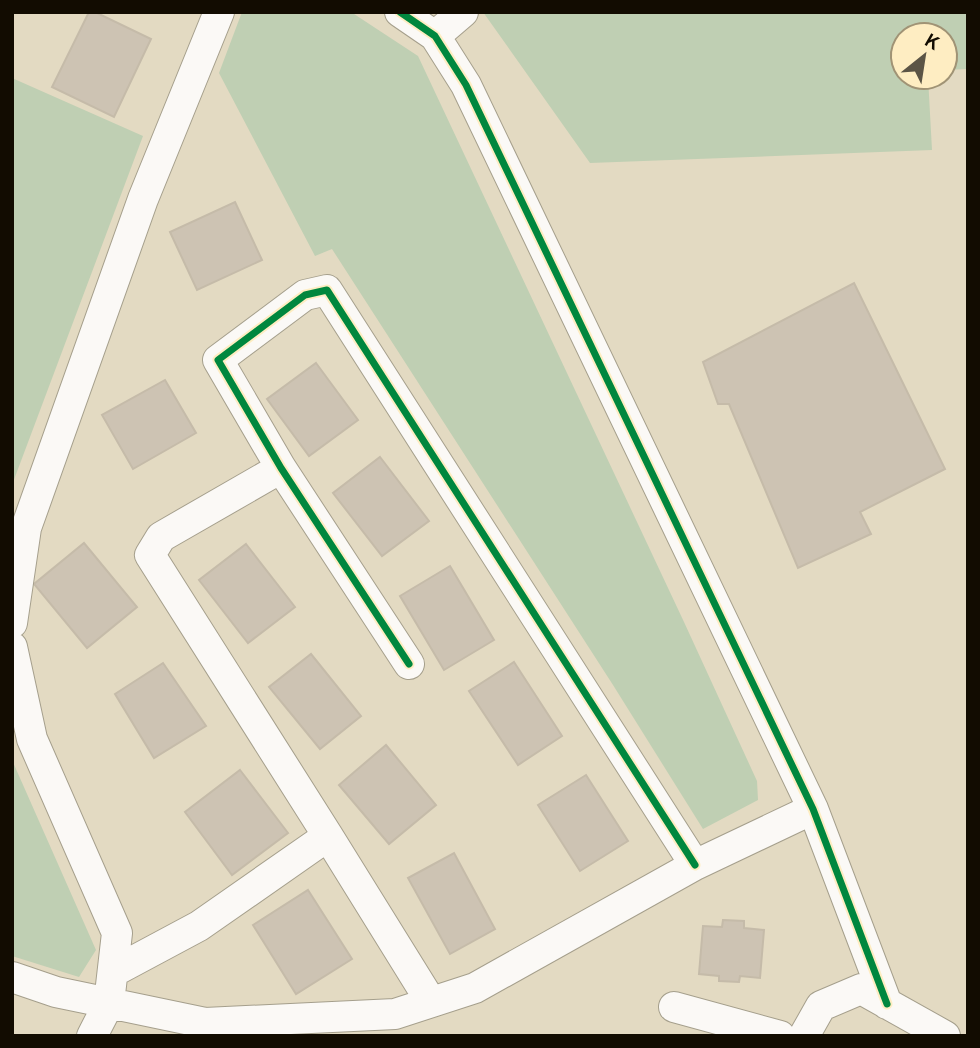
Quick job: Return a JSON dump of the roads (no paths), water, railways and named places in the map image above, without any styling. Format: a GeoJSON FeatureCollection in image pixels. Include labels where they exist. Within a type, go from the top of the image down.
{"type":"FeatureCollection","features":[{"type":"Feature","properties":{"kind":"street"},"geometry":{"type":"LineString","coordinates":[[12,623],[26,528],[144,199],[219,12]]}},
{"type":"Feature","properties":{"kind":"street"},"geometry":{"type":"LineString","coordinates":[[400,12],[435,36],[466,85],[813,809],[887,1003]]}},
{"type":"Feature","properties":{"kind":"street"},"geometry":{"type":"LineString","coordinates":[[435,36],[463,12]]}},
{"type":"Feature","properties":{"kind":"street"},"geometry":{"type":"LineString","coordinates":[[409,664],[282,468],[218,360],[305,295],[327,289],[695,865]]}},
{"type":"Feature","properties":{"kind":"street"},"geometry":{"type":"LineString","coordinates":[[282,468],[161,537],[150,555],[431,1002]]}},
{"type":"Feature","properties":{"kind":"street"},"geometry":{"type":"LineString","coordinates":[[12,648],[32,740],[117,933],[109,1003],[92,1036]]}},
{"type":"Feature","properties":{"kind":"street"},"geometry":{"type":"LineString","coordinates":[[12,977],[56,992],[109,1003],[178,1027],[205,1023],[395,1014],[475,988],[695,865],[813,809]]}},
{"type":"Feature","properties":{"kind":"street"},"geometry":{"type":"LineString","coordinates":[[113,972],[199,926],[328,836]]}},
{"type":"Feature","properties":{"kind":"street"},"geometry":{"type":"LineString","coordinates":[[804,1036],[821,1006],[861,989],[945,1036]]}},
{"type":"Feature","properties":{"kind":"street"},"geometry":{"type":"LineString","coordinates":[[674,1007],[780,1036]]}}]}
